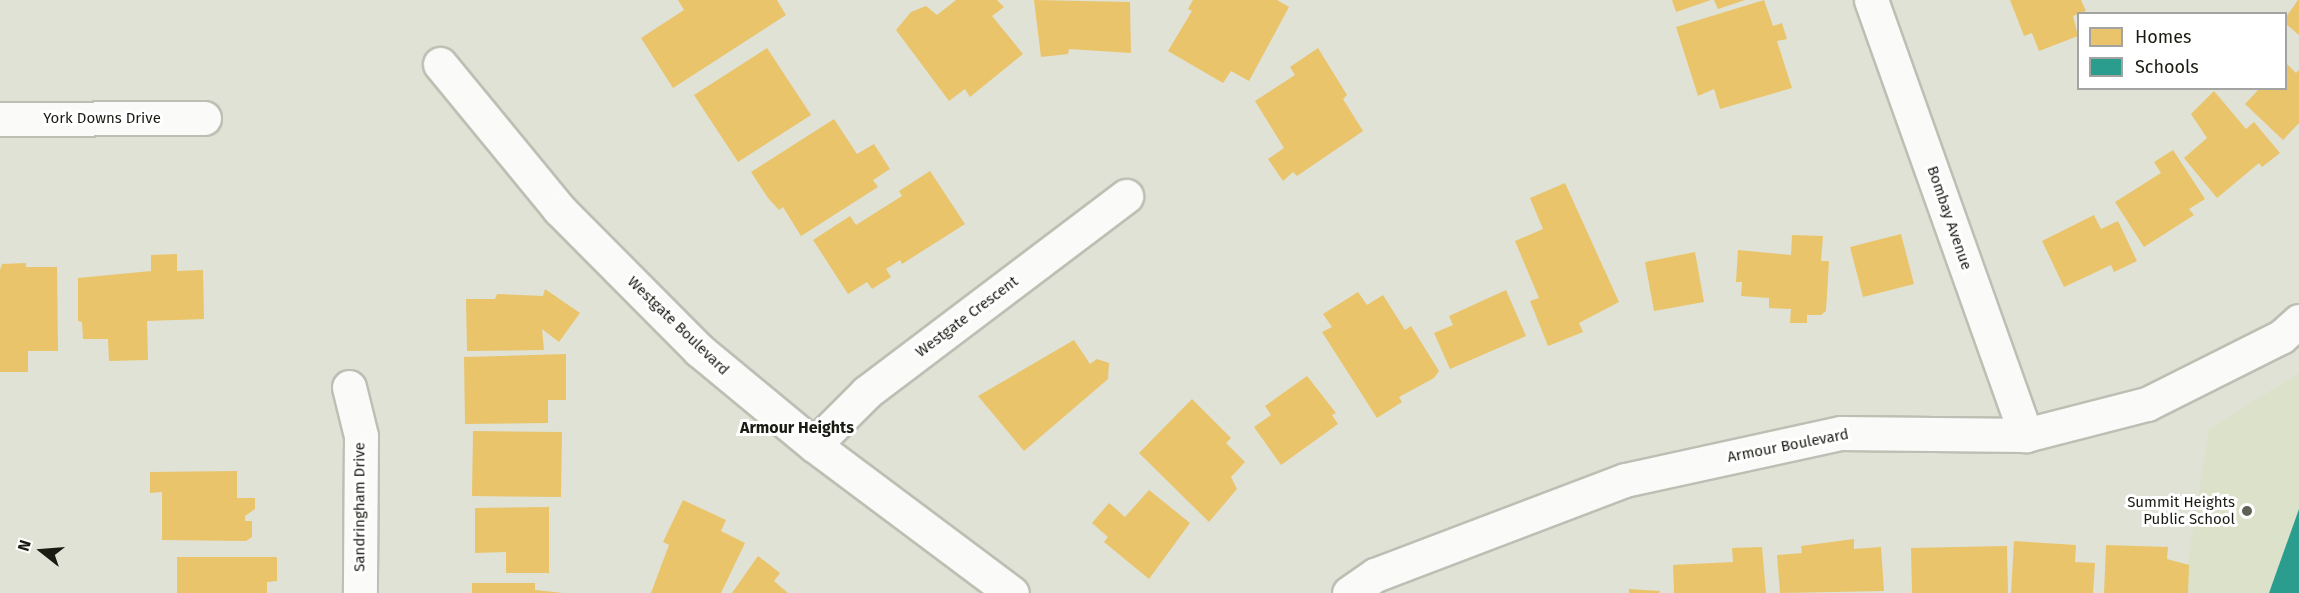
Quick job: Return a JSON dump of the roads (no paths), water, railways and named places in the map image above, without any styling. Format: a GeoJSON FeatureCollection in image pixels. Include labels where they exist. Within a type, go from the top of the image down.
{"type":"FeatureCollection","features":[{"type":"Feature","properties":{"kind":"street","name":"Bombay Avenue"},"geometry":{"type":"LineString","coordinates":[[1872,0],[2026,435]]}},
{"type":"Feature","properties":{"kind":"street","name":"Westgate Boulevard"},"geometry":{"type":"LineString","coordinates":[[440,64],[559,208],[699,350],[814,445],[1012,593]]}},
{"type":"Feature","properties":{"kind":"street","name":"York Downs Drive"},"geometry":{"type":"LineString","coordinates":[[0,119],[204,118]]}},
{"type":"Feature","properties":{"kind":"street","name":"Westgate Crescent"},"geometry":{"type":"LineString","coordinates":[[814,445],[867,392],[1126,196]]}},
{"type":"Feature","properties":{"kind":"street","name":"Armour Boulevard"},"geometry":{"type":"LineString","coordinates":[[1349,593],[1375,575],[1624,480],[1841,433],[2026,435],[2147,404],[2281,337],[2299,321]]}},
{"type":"Feature","properties":{"kind":"street","name":"Sandringham Drive"},"geometry":{"type":"LineString","coordinates":[[349,387],[361,436],[360,593]]}},
{"type":"Feature","properties":{"kind":"place","name":"Summit Heights Public School"},"geometry":{"type":"Point","coordinates":[2247,511]}},
{"type":"Feature","properties":{"kind":"district","name":"Armour Heights"},"geometry":{"type":"Point","coordinates":[797,428]}}]}
